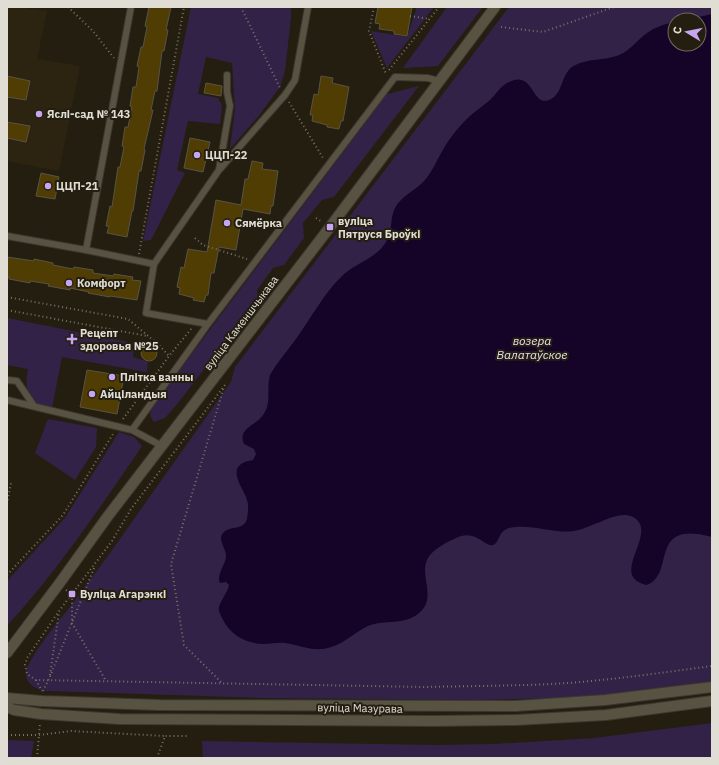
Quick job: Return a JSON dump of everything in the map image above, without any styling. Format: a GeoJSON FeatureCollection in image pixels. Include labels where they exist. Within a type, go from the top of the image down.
{"type":"FeatureCollection","features":[{"type":"Feature","properties":{"kind":"main road","name":"вуліца Каменшчыкава"},"geometry":{"type":"LineString","coordinates":[[7,653],[108,516],[330,227],[493,8]]}},
{"type":"Feature","properties":{"kind":"main road","name":"вуліца Мазурава"},"geometry":{"type":"LineString","coordinates":[[7,698],[42,701],[159,704],[516,706],[605,700],[712,687]]}},
{"type":"Feature","properties":{"kind":"main road","name":"вуліца Мазурава"},"geometry":{"type":"LineString","coordinates":[[7,707],[14,710],[41,714],[119,719],[449,721],[516,720],[606,715],[712,701]]}},
{"type":"Feature","properties":{"kind":"lane"},"geometry":{"type":"LineString","coordinates":[[86,250],[132,7]]}},
{"type":"Feature","properties":{"kind":"lane"},"geometry":{"type":"LineString","coordinates":[[208,324],[146,313],[154,264],[219,170],[285,95],[295,80],[308,7]]}},
{"type":"Feature","properties":{"kind":"lane"},"geometry":{"type":"LineString","coordinates":[[219,170],[230,106],[226,75]]}},
{"type":"Feature","properties":{"kind":"lane"},"geometry":{"type":"LineString","coordinates":[[132,430],[208,324],[395,77],[428,78],[439,81]]}},
{"type":"Feature","properties":{"kind":"lane"},"geometry":{"type":"LineString","coordinates":[[7,236],[154,264]]}},
{"type":"Feature","properties":{"kind":"lane"},"geometry":{"type":"LineString","coordinates":[[7,380],[17,381],[34,406]]}},
{"type":"Feature","properties":{"kind":"lane"},"geometry":{"type":"LineString","coordinates":[[7,400],[132,430],[162,446]]}},
{"type":"Feature","properties":{"kind":"path"},"geometry":{"type":"LineString","coordinates":[[68,7],[93,31],[121,67]]}},
{"type":"Feature","properties":{"kind":"path"},"geometry":{"type":"LineString","coordinates":[[138,260],[184,7]]}},
{"type":"Feature","properties":{"kind":"path"},"geometry":{"type":"LineString","coordinates":[[241,7],[285,95],[325,163]]}},
{"type":"Feature","properties":{"kind":"path"},"geometry":{"type":"LineString","coordinates":[[374,7],[369,31],[386,73]]}},
{"type":"Feature","properties":{"kind":"path"},"geometry":{"type":"LineString","coordinates":[[382,80],[439,7]]}},
{"type":"Feature","properties":{"kind":"path"},"geometry":{"type":"LineString","coordinates":[[501,27],[543,32],[614,7]]}},
{"type":"Feature","properties":{"kind":"path"},"geometry":{"type":"LineString","coordinates":[[410,16],[430,19]]}},
{"type":"Feature","properties":{"kind":"path"},"geometry":{"type":"LineString","coordinates":[[195,238],[203,245],[246,259]]}},
{"type":"Feature","properties":{"kind":"path"},"geometry":{"type":"LineString","coordinates":[[7,297],[128,319],[160,346],[169,356]]}},
{"type":"Feature","properties":{"kind":"path"},"geometry":{"type":"LineString","coordinates":[[7,310],[149,337]]}},
{"type":"Feature","properties":{"kind":"path"},"geometry":{"type":"LineString","coordinates":[[7,574],[63,516],[118,426],[169,356],[197,322]]}},
{"type":"Feature","properties":{"kind":"path"},"geometry":{"type":"LineString","coordinates":[[96,563],[49,679],[42,692],[36,680],[27,674],[25,665],[27,658],[59,611],[112,541],[131,509],[225,385],[171,564],[184,644],[222,683]]}},
{"type":"Feature","properties":{"kind":"path"},"geometry":{"type":"LineString","coordinates":[[7,504],[11,483]]}},
{"type":"Feature","properties":{"kind":"path"},"geometry":{"type":"LineString","coordinates":[[72,594],[72,623],[106,681]]}},
{"type":"Feature","properties":{"kind":"path"},"geometry":{"type":"LineString","coordinates":[[49,679],[59,611]]}},
{"type":"Feature","properties":{"kind":"path"},"geometry":{"type":"LineString","coordinates":[[36,680],[49,679],[424,686],[544,684],[608,679],[712,666]]}},
{"type":"Feature","properties":{"kind":"path"},"geometry":{"type":"LineString","coordinates":[[37,758],[40,723]]}},
{"type":"Feature","properties":{"kind":"path"},"geometry":{"type":"LineString","coordinates":[[7,735],[40,735],[71,731],[186,736]]}},
{"type":"Feature","properties":{"kind":"path"},"geometry":{"type":"LineString","coordinates":[[157,758],[165,736]]}},
{"type":"Feature","properties":{"kind":"shaded area","name":"Яслі-сад № 143"},"geometry":{"type":"Polygon","coordinates":[[[7,7],[47,11],[37,59],[80,66],[59,171],[7,161],[7,7]]]}},
{"type":"Feature","properties":{"kind":"shaded area"},"geometry":{"type":"Polygon","coordinates":[[[191,7],[291,7],[285,71],[280,87],[260,114],[230,149],[235,109],[232,63],[206,57],[198,94],[218,98],[222,106],[220,124],[188,121],[177,170],[185,173],[151,240],[143,241],[191,7]]]}},
{"type":"Feature","properties":{"kind":"shaded area"},"geometry":{"type":"Polygon","coordinates":[[[417,7],[434,7],[387,68],[371,31],[407,37],[417,7]]]}},
{"type":"Feature","properties":{"kind":"shaded area"},"geometry":{"type":"Polygon","coordinates":[[[447,7],[483,7],[438,66],[403,68],[447,7]]]}},
{"type":"Feature","properties":{"kind":"shaded area","name":"возера Валатаўское"},"geometry":{"type":"Polygon","coordinates":[[[509,7],[712,7],[712,681],[606,695],[480,700],[263,698],[49,691],[33,686],[26,677],[26,672],[31,659],[114,548],[231,382],[235,367],[509,7]]]}},
{"type":"Feature","properties":{"kind":"shaded area"},"geometry":{"type":"Polygon","coordinates":[[[419,86],[334,197],[322,200],[303,223],[304,238],[284,265],[273,268],[257,290],[258,299],[178,403],[165,418],[154,422],[150,413],[154,404],[387,94],[419,86]]]}},
{"type":"Feature","properties":{"kind":"shaded area"},"geometry":{"type":"Polygon","coordinates":[[[7,318],[134,343],[133,357],[148,362],[147,371],[62,357],[52,408],[44,406],[37,403],[29,395],[27,390],[28,369],[7,365],[7,318]]]}},
{"type":"Feature","properties":{"kind":"shaded area"},"geometry":{"type":"Polygon","coordinates":[[[48,419],[97,428],[96,447],[75,480],[35,453],[48,419]]]}},
{"type":"Feature","properties":{"kind":"shaded area"},"geometry":{"type":"Polygon","coordinates":[[[119,432],[134,437],[142,446],[61,561],[7,626],[7,581],[65,518],[119,432]]]}},
{"type":"Feature","properties":{"kind":"shaded area"},"geometry":{"type":"Polygon","coordinates":[[[712,723],[712,758],[203,758],[202,741],[436,745],[495,744],[594,738],[712,723]]]}},
{"type":"Feature","properties":{"kind":"shaded area"},"geometry":{"type":"Polygon","coordinates":[[[7,740],[34,741],[31,758],[7,758],[7,740]]]}},
{"type":"Feature","properties":{"kind":"water","name":"возера Валатаўское"},"geometry":{"type":"Polygon","coordinates":[[[712,14],[712,537],[691,534],[678,536],[670,542],[660,571],[655,580],[646,585],[636,580],[632,574],[634,556],[641,537],[641,529],[638,521],[630,516],[624,515],[613,517],[587,527],[566,532],[525,527],[509,528],[502,532],[497,542],[493,545],[487,544],[469,535],[463,536],[440,546],[428,558],[425,572],[428,593],[427,600],[419,613],[407,620],[368,626],[341,643],[325,649],[313,649],[282,643],[255,643],[235,635],[222,618],[219,611],[220,605],[229,585],[226,582],[220,583],[219,577],[226,557],[221,541],[222,535],[227,530],[240,527],[247,519],[248,502],[237,477],[237,472],[241,464],[253,460],[256,454],[254,449],[244,444],[243,434],[245,430],[260,418],[266,410],[270,375],[318,305],[346,273],[369,258],[384,245],[389,235],[393,212],[398,204],[427,177],[460,126],[507,83],[516,80],[523,80],[540,99],[545,101],[551,99],[558,93],[568,70],[572,67],[583,62],[619,55],[653,29],[667,24],[667,52],[707,52],[707,15],[712,14]]]}},
{"type":"Feature","properties":{"kind":"building"},"geometry":{"type":"Polygon","coordinates":[[[149,7],[171,7],[166,30],[168,30],[164,51],[162,51],[157,91],[155,91],[151,110],[153,110],[144,149],[141,171],[139,171],[133,211],[127,237],[107,233],[109,226],[106,226],[110,206],[112,207],[118,167],[120,167],[124,147],[122,146],[125,127],[128,127],[132,107],[130,106],[133,87],[136,87],[139,67],[137,66],[141,47],[143,47],[149,7]]]}},
{"type":"Feature","properties":{"kind":"building"},"geometry":{"type":"Polygon","coordinates":[[[378,7],[412,7],[407,36],[394,34],[394,31],[379,29],[380,24],[375,23],[378,7]]]}},
{"type":"Feature","properties":{"kind":"building"},"geometry":{"type":"Polygon","coordinates":[[[7,76],[30,81],[26,100],[7,97],[7,76]]]}},
{"type":"Feature","properties":{"kind":"building"},"geometry":{"type":"Polygon","coordinates":[[[321,76],[333,78],[332,83],[349,87],[343,121],[341,121],[339,129],[327,127],[327,125],[312,121],[313,115],[310,115],[314,94],[318,95],[321,76]]]}},
{"type":"Feature","properties":{"kind":"building"},"geometry":{"type":"Polygon","coordinates":[[[206,83],[222,86],[221,96],[204,93],[206,83]]]}},
{"type":"Feature","properties":{"kind":"building"},"geometry":{"type":"Polygon","coordinates":[[[7,122],[30,126],[26,142],[7,138],[7,122]]]}},
{"type":"Feature","properties":{"kind":"building","name":"ЦЦП-22"},"geometry":{"type":"Polygon","coordinates":[[[190,138],[210,142],[203,172],[184,168],[190,138]]]}},
{"type":"Feature","properties":{"kind":"building"},"geometry":{"type":"Polygon","coordinates":[[[252,161],[263,163],[262,169],[278,171],[273,206],[271,206],[270,214],[243,209],[236,250],[219,247],[214,273],[211,273],[208,295],[206,295],[204,302],[193,300],[194,298],[179,294],[180,288],[177,287],[181,267],[184,268],[188,249],[207,252],[216,200],[241,205],[245,179],[248,179],[252,161]]]}},
{"type":"Feature","properties":{"kind":"building","name":"ЦЦП-21"},"geometry":{"type":"Polygon","coordinates":[[[41,173],[59,177],[55,199],[36,196],[41,173]]]}},
{"type":"Feature","properties":{"kind":"building"},"geometry":{"type":"Polygon","coordinates":[[[7,257],[34,261],[34,259],[73,269],[74,267],[93,270],[93,273],[133,277],[132,280],[141,281],[137,300],[110,297],[70,288],[70,290],[48,286],[49,284],[30,281],[30,283],[9,279],[7,276],[7,257]]]}},
{"type":"Feature","properties":{"kind":"building"},"geometry":{"type":"Polygon","coordinates":[[[149,345],[156,350],[157,353],[152,360],[149,361],[142,356],[141,353],[146,346],[149,345]]]}},
{"type":"Feature","properties":{"kind":"building"},"geometry":{"type":"Polygon","coordinates":[[[87,370],[124,376],[117,414],[80,407],[87,370]]]}},
{"type":"Feature","properties":{"kind":"place","name":"Яслі-сад № 143"},"geometry":{"type":"Point","coordinates":[39,114]}},
{"type":"Feature","properties":{"kind":"place","name":"ЦЦП-22"},"geometry":{"type":"Point","coordinates":[197,155]}},
{"type":"Feature","properties":{"kind":"place","name":"ЦЦП-21"},"geometry":{"type":"Point","coordinates":[48,186]}},
{"type":"Feature","properties":{"kind":"place","name":"Сямёрка"},"geometry":{"type":"Point","coordinates":[227,223]}},
{"type":"Feature","properties":{"kind":"place","name":"вуліца Пятруся Броўкі"},"geometry":{"type":"Point","coordinates":[330,227]}},
{"type":"Feature","properties":{"kind":"place","name":"Комфорт"},"geometry":{"type":"Point","coordinates":[69,283]}},
{"type":"Feature","properties":{"kind":"place","name":"Рецепт здоровья №25"},"geometry":{"type":"Point","coordinates":[72,339]}},
{"type":"Feature","properties":{"kind":"place","name":"Плітка ванны"},"geometry":{"type":"Point","coordinates":[112,377]}},
{"type":"Feature","properties":{"kind":"place","name":"Айціландыя"},"geometry":{"type":"Point","coordinates":[92,394]}},
{"type":"Feature","properties":{"kind":"place","name":"Вуліца Агарэнкі"},"geometry":{"type":"Point","coordinates":[72,594]}}]}
